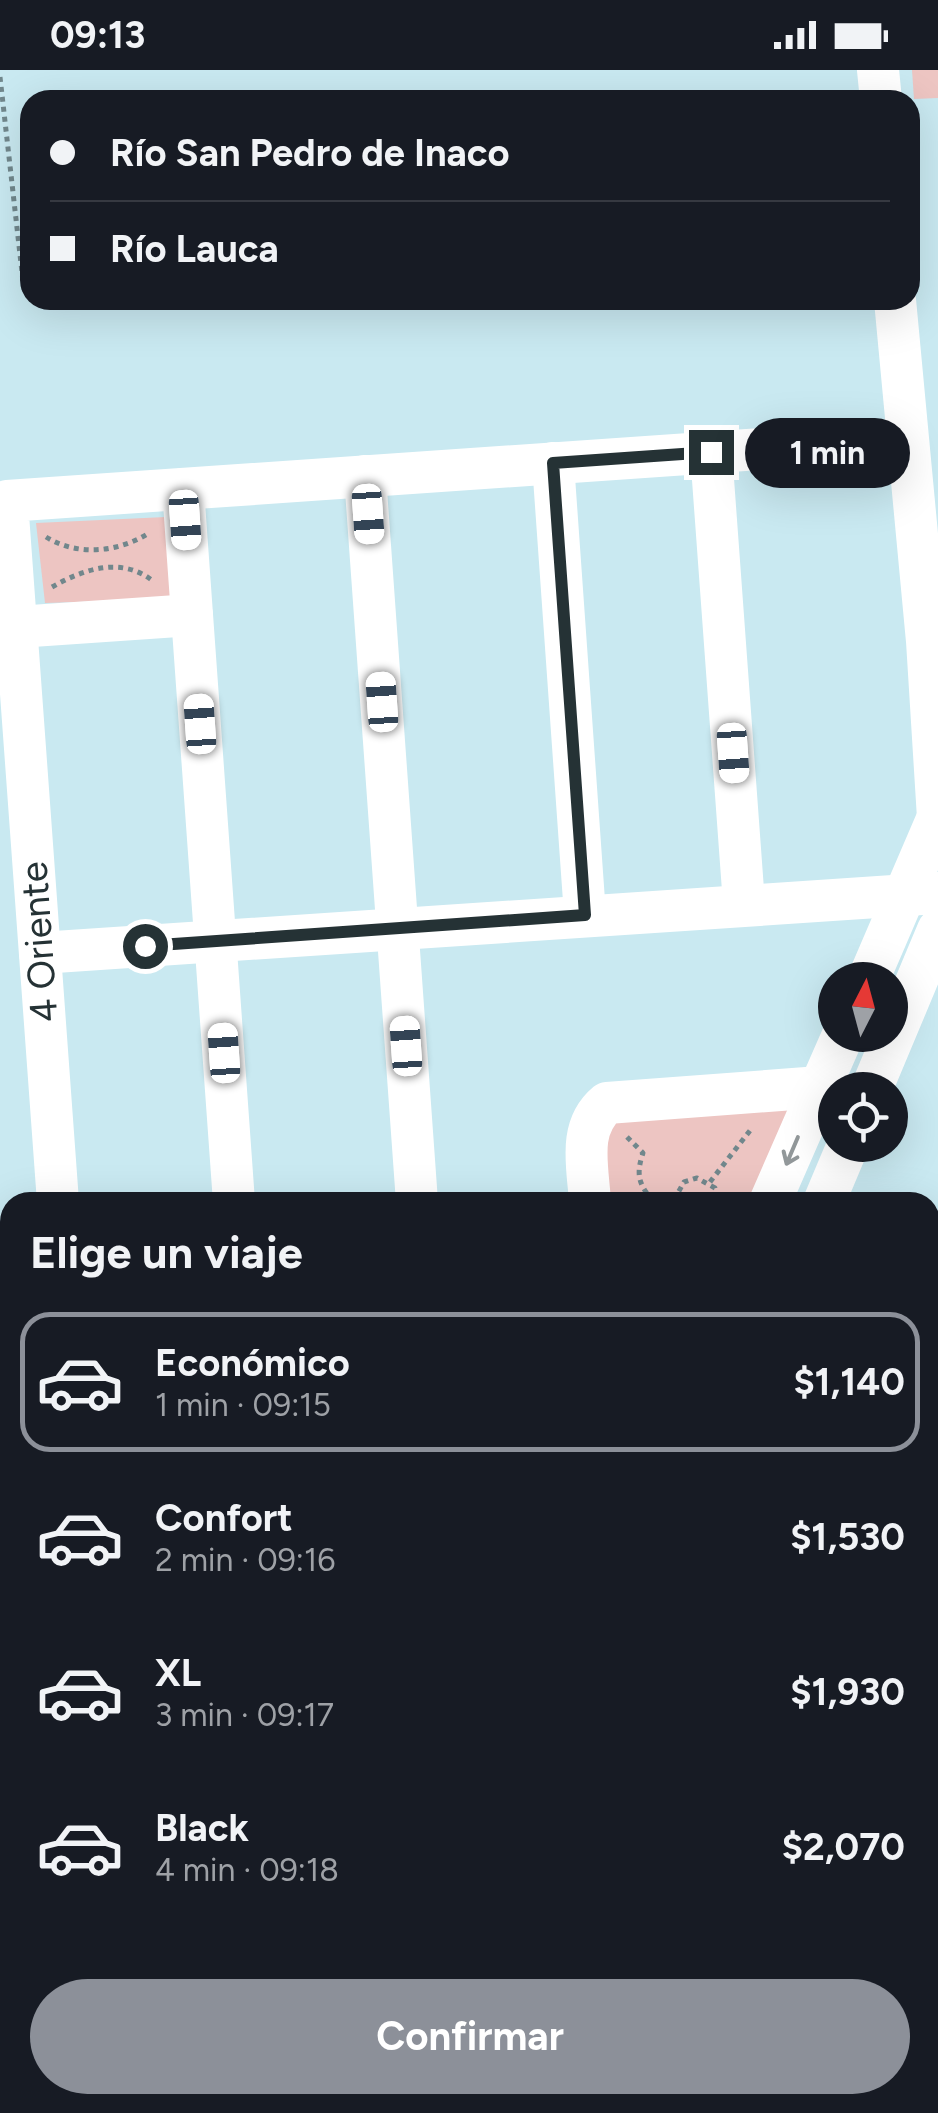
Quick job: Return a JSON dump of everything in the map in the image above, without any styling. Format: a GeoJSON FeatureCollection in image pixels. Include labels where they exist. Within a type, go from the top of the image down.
{"type":"FeatureCollection","features":[{"type":"Feature","properties":{"kind":"street"},"geometry":{"type":"LineString","coordinates":[[879,962],[922,893],[938,817],[933,644],[906,438],[897,310]]}},
{"type":"Feature","properties":{"kind":"street"},"geometry":{"type":"LineString","coordinates":[[233,1192],[183,489],[906,438]]}},
{"type":"Feature","properties":{"kind":"street"},"geometry":{"type":"LineString","coordinates":[[711,452],[744,904]]}},
{"type":"Feature","properties":{"kind":"street"},"geometry":{"type":"LineString","coordinates":[[553,463],[585,915]]}},
{"type":"Feature","properties":{"kind":"street"},"geometry":{"type":"LineString","coordinates":[[365,476],[416,1192]]}},
{"type":"Feature","properties":{"kind":"street","name":"4 Oriente"},"geometry":{"type":"LineString","coordinates":[[57,1192],[8,502],[183,489]]}},
{"type":"Feature","properties":{"kind":"street"},"geometry":{"type":"LineString","coordinates":[[17,627],[192,614]]}},
{"type":"Feature","properties":{"kind":"street"},"geometry":{"type":"LineString","coordinates":[[40,954],[922,893]]}},
{"type":"Feature","properties":{"kind":"street"},"geometry":{"type":"LineString","coordinates":[[879,1072],[938,930]]}},
{"type":"Feature","properties":{"kind":"street"},"geometry":{"type":"LineString","coordinates":[[589,1192],[586,1137],[598,1110],[623,1099],[818,1087]]}},
{"type":"Feature","properties":{"kind":"street"},"geometry":{"type":"LineString","coordinates":[[774,1192],[818,1092]]}},
{"type":"Feature","properties":{"kind":"street"},"geometry":{"type":"LineString","coordinates":[[828,1192],[841,1162]]}},
{"type":"Feature","properties":{"kind":"path"},"geometry":{"type":"LineString","coordinates":[[0,77],[20,254]]}},
{"type":"Feature","properties":{"kind":"path"},"geometry":{"type":"LineString","coordinates":[[598,1110],[643,1152],[638,1175],[646,1192]]}},
{"type":"Feature","properties":{"kind":"path"},"geometry":{"type":"LineString","coordinates":[[710,1182],[756,1123]]}},
{"type":"Feature","properties":{"kind":"path"},"geometry":{"type":"LineString","coordinates":[[679,1192],[684,1182],[697,1178],[710,1182]]}},
{"type":"Feature","properties":{"kind":"path"},"geometry":{"type":"LineString","coordinates":[[710,1182],[714,1192]]}},
{"type":"Feature","properties":{"kind":"shaded area"},"geometry":{"type":"Polygon","coordinates":[[[912,70],[938,70],[938,98],[920,99],[920,90],[913,90],[912,70]]]}},
{"type":"Feature","properties":{"kind":"shaded area"},"geometry":{"type":"Polygon","coordinates":[[[166,517],[172,599],[45,603],[36,523],[166,517]]]}},
{"type":"Feature","properties":{"kind":"shaded area"},"geometry":{"type":"Polygon","coordinates":[[[792,1103],[752,1192],[601,1192],[608,1118],[792,1103]]]}},
{"type":"Feature","properties":{"kind":"route"},"geometry":{"type":"LineString","coordinates":[[145,946],[585,915],[553,463],[711,452]]}}]}
